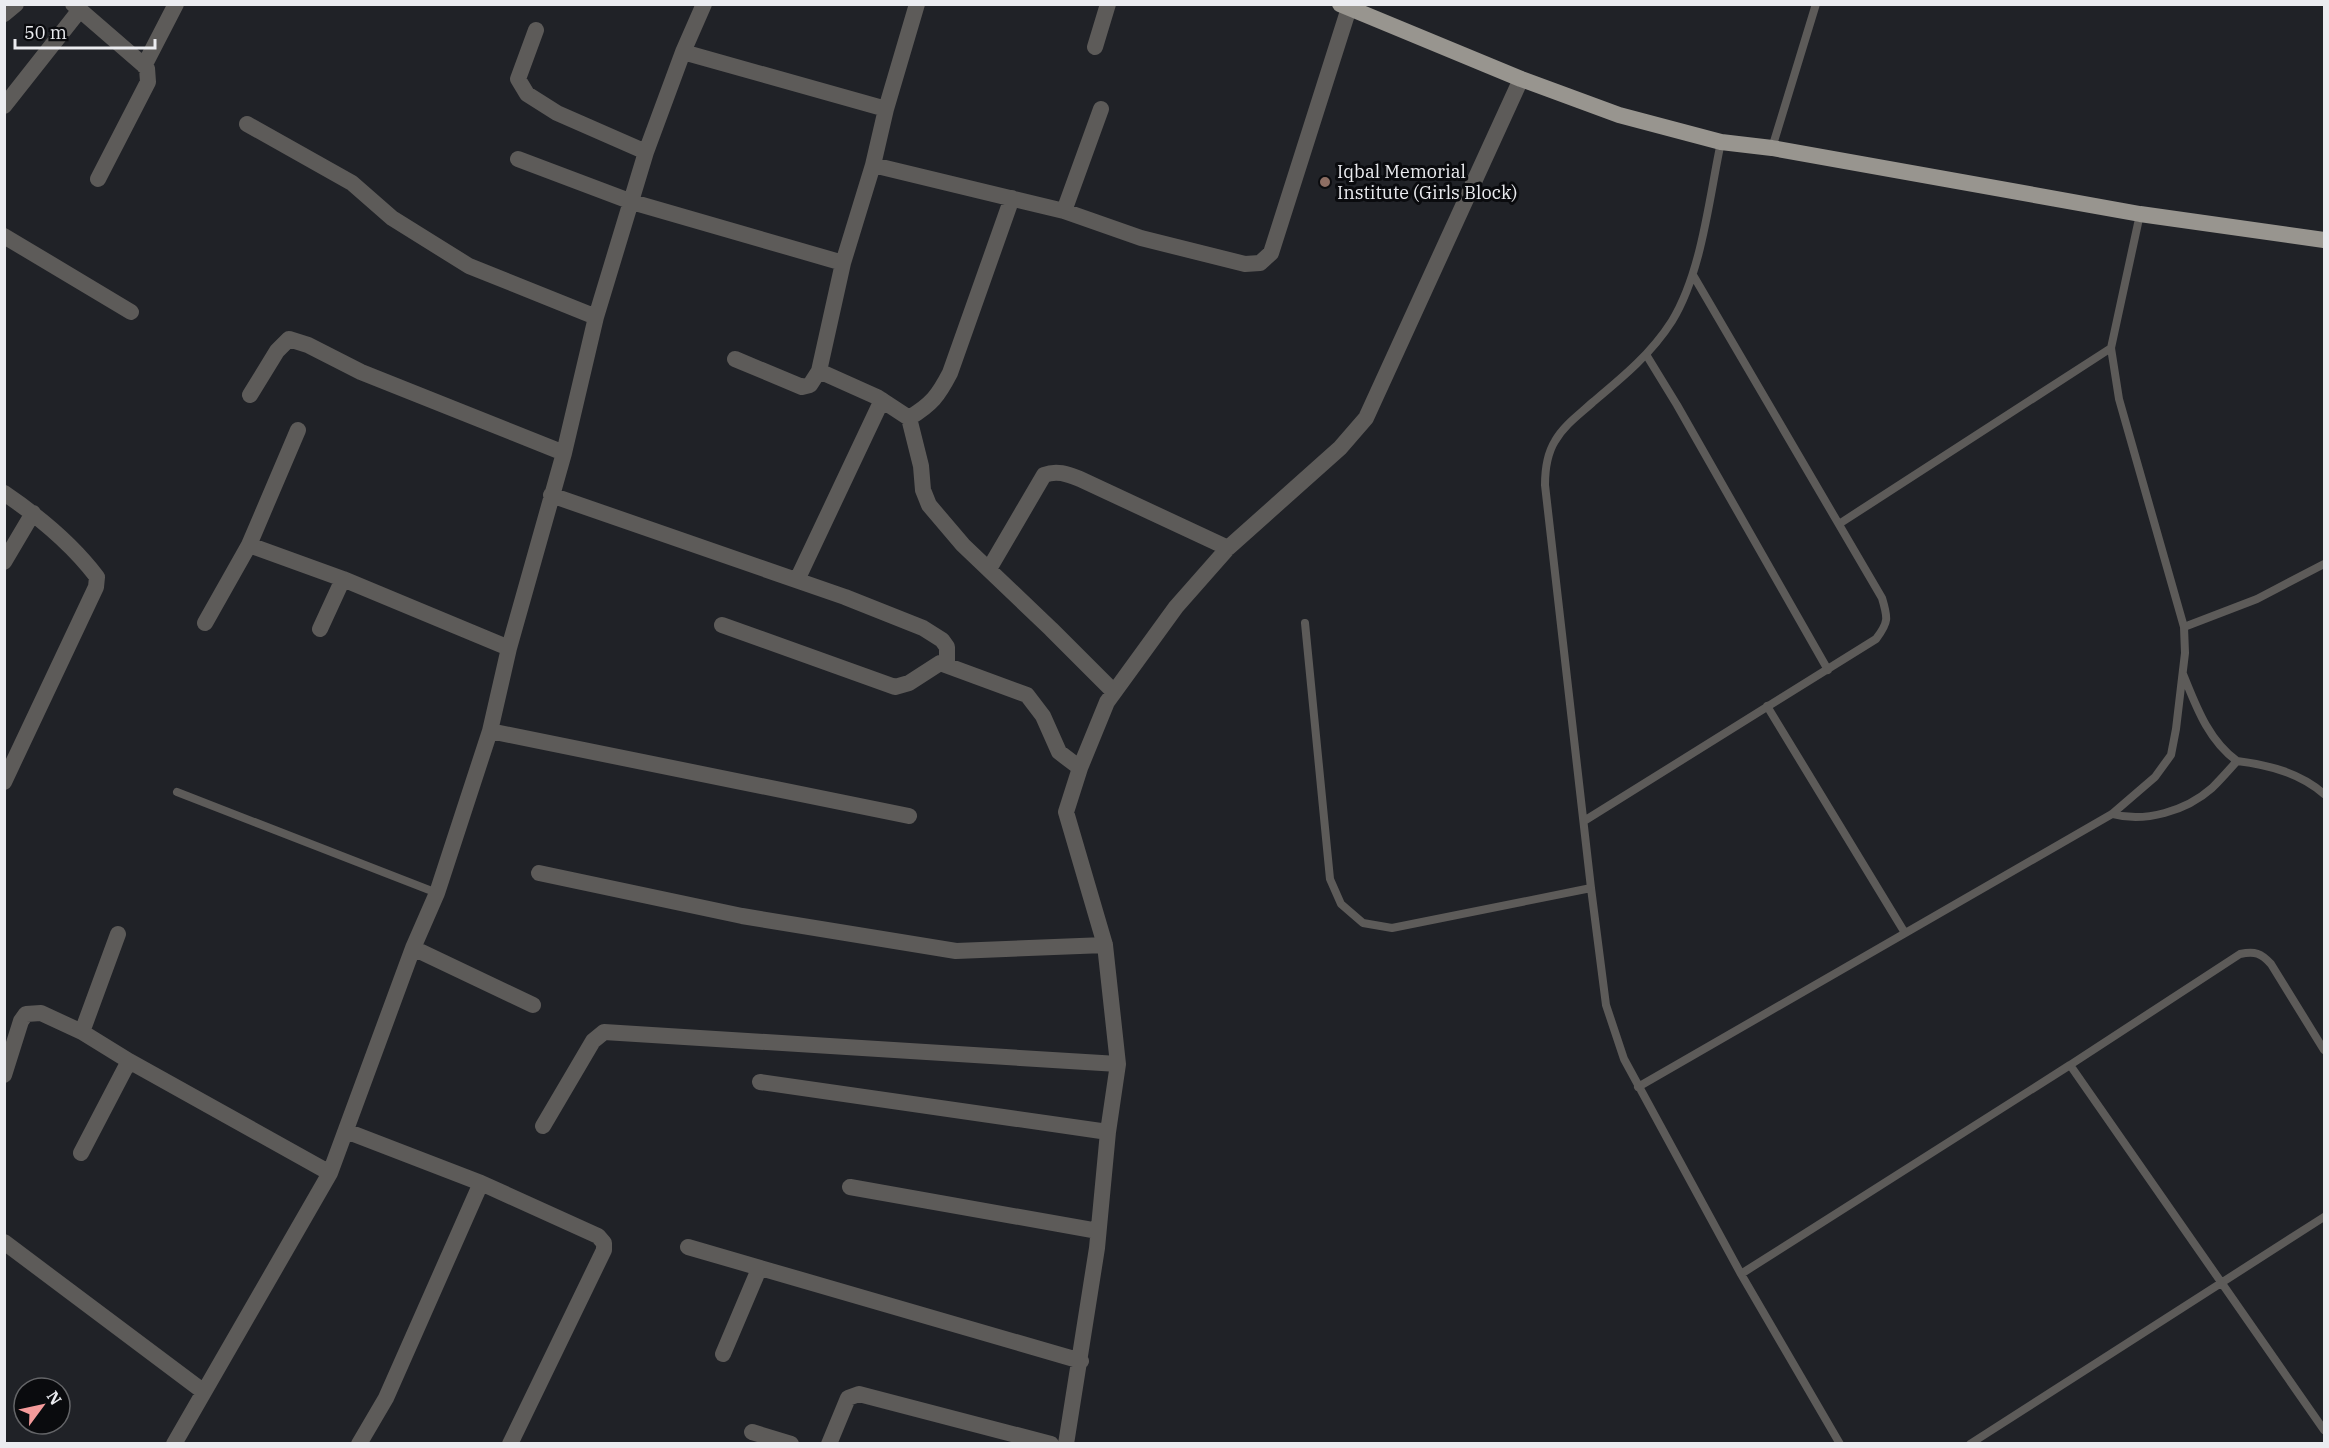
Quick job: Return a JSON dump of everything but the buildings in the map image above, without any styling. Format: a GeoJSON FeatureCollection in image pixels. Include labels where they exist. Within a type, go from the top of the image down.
{"type":"FeatureCollection","features":[{"type":"Feature","properties":{"kind":"main road"},"geometry":{"type":"LineString","coordinates":[[1345,6],[1521,79],[1619,114],[1721,142],[1772,148],[2140,214],[2325,240]]}},
{"type":"Feature","properties":{"kind":"street"},"geometry":{"type":"LineString","coordinates":[[4,14],[16,4]]}},
{"type":"Feature","properties":{"kind":"street"},"geometry":{"type":"LineString","coordinates":[[144,66],[176,4]]}},
{"type":"Feature","properties":{"kind":"street"},"geometry":{"type":"LineString","coordinates":[[174,1443],[330,1173],[413,948],[437,893],[490,731],[509,648],[564,453],[596,317],[646,152],[704,4]]}},
{"type":"Feature","properties":{"kind":"street"},"geometry":{"type":"LineString","coordinates":[[735,359],[802,387],[810,385],[819,371],[843,263],[873,165],[886,109],[917,4]]}},
{"type":"Feature","properties":{"kind":"street"},"geometry":{"type":"LineString","coordinates":[[1095,47],[1108,4]]}},
{"type":"Feature","properties":{"kind":"street"},"geometry":{"type":"LineString","coordinates":[[873,165],[1064,211],[1141,238],[1245,264],[1264,261],[1271,253],[1345,6]]}},
{"type":"Feature","properties":{"kind":"street"},"geometry":{"type":"LineString","coordinates":[[4,106],[76,8],[144,66],[148,72],[148,82],[99,179]]}},
{"type":"Feature","properties":{"kind":"street"},"geometry":{"type":"LineString","coordinates":[[536,30],[518,79],[527,94],[557,113],[646,152]]}},
{"type":"Feature","properties":{"kind":"street"},"geometry":{"type":"LineString","coordinates":[[684,52],[886,109]]}},
{"type":"Feature","properties":{"kind":"street"},"geometry":{"type":"LineString","coordinates":[[1066,1443],[1081,1361],[1118,1064],[1105,945],[1066,812],[1080,768],[1107,702],[1176,608],[1228,548],[1340,448],[1366,418],[1521,79]]}},
{"type":"Feature","properties":{"kind":"street"},"geometry":{"type":"LineString","coordinates":[[1064,211],[1101,109]]}},
{"type":"Feature","properties":{"kind":"street"},"geometry":{"type":"LineString","coordinates":[[247,124],[352,183],[392,218],[470,266],[596,317]]}},
{"type":"Feature","properties":{"kind":"street"},"geometry":{"type":"LineString","coordinates":[[518,159],[632,202],[843,263]]}},
{"type":"Feature","properties":{"kind":"street"},"geometry":{"type":"LineString","coordinates":[[909,418],[930,405],[939,395],[950,373],[1012,198]]}},
{"type":"Feature","properties":{"kind":"street"},"geometry":{"type":"LineString","coordinates":[[6,241],[130,312]]}},
{"type":"Feature","properties":{"kind":"street"},"geometry":{"type":"LineString","coordinates":[[250,395],[277,351],[290,339],[308,345],[361,372],[564,453]]}},
{"type":"Feature","properties":{"kind":"street"},"geometry":{"type":"LineString","coordinates":[[819,371],[882,400],[909,418],[921,466],[923,490],[929,505],[963,545],[1114,692]]}},
{"type":"Feature","properties":{"kind":"street"},"geometry":{"type":"LineString","coordinates":[[797,580],[882,400]]}},
{"type":"Feature","properties":{"kind":"street"},"geometry":{"type":"LineString","coordinates":[[205,623],[249,545],[298,430]]}},
{"type":"Feature","properties":{"kind":"street"},"geometry":{"type":"LineString","coordinates":[[989,569],[1044,475],[1052,472],[1064,473],[1080,479],[1228,548]]}},
{"type":"Feature","properties":{"kind":"street"},"geometry":{"type":"LineString","coordinates":[[4,493],[33,513],[89,566],[97,577],[96,587],[4,782]]}},
{"type":"Feature","properties":{"kind":"street"},"geometry":{"type":"LineString","coordinates":[[551,495],[797,580],[924,628],[942,640],[947,647],[947,665]]}},
{"type":"Feature","properties":{"kind":"street"},"geometry":{"type":"LineString","coordinates":[[4,562],[33,513]]}},
{"type":"Feature","properties":{"kind":"street"},"geometry":{"type":"LineString","coordinates":[[249,545],[343,579],[509,648]]}},
{"type":"Feature","properties":{"kind":"street"},"geometry":{"type":"LineString","coordinates":[[320,629],[343,579]]}},
{"type":"Feature","properties":{"kind":"street"},"geometry":{"type":"LineString","coordinates":[[722,625],[895,687],[909,684],[940,663],[1027,695],[1043,716],[1059,752],[1080,768]]}},
{"type":"Feature","properties":{"kind":"street"},"geometry":{"type":"LineString","coordinates":[[490,731],[909,816]]}},
{"type":"Feature","properties":{"kind":"street"},"geometry":{"type":"LineString","coordinates":[[539,873],[742,916],[956,951],[1105,945]]}},
{"type":"Feature","properties":{"kind":"street"},"geometry":{"type":"LineString","coordinates":[[82,1032],[118,934]]}},
{"type":"Feature","properties":{"kind":"street"},"geometry":{"type":"LineString","coordinates":[[413,948],[533,1005]]}},
{"type":"Feature","properties":{"kind":"street"},"geometry":{"type":"LineString","coordinates":[[4,1075],[21,1021],[26,1014],[40,1013],[82,1032],[129,1061],[330,1173]]}},
{"type":"Feature","properties":{"kind":"street"},"geometry":{"type":"LineString","coordinates":[[543,1125],[593,1041],[604,1032],[1118,1064]]}},
{"type":"Feature","properties":{"kind":"street"},"geometry":{"type":"LineString","coordinates":[[81,1152],[129,1061]]}},
{"type":"Feature","properties":{"kind":"street"},"geometry":{"type":"LineString","coordinates":[[760,1082],[1108,1132]]}},
{"type":"Feature","properties":{"kind":"street"},"geometry":{"type":"LineString","coordinates":[[346,1131],[481,1183],[598,1236],[604,1243],[603,1251],[510,1443]]}},
{"type":"Feature","properties":{"kind":"street"},"geometry":{"type":"LineString","coordinates":[[359,1443],[386,1398],[481,1183]]}},
{"type":"Feature","properties":{"kind":"street"},"geometry":{"type":"LineString","coordinates":[[850,1187],[1098,1231]]}},
{"type":"Feature","properties":{"kind":"street"},"geometry":{"type":"LineString","coordinates":[[4,1242],[204,1392]]}},
{"type":"Feature","properties":{"kind":"street"},"geometry":{"type":"LineString","coordinates":[[688,1247],[1081,1361]]}},
{"type":"Feature","properties":{"kind":"street"},"geometry":{"type":"LineString","coordinates":[[723,1354],[759,1269]]}},
{"type":"Feature","properties":{"kind":"street"},"geometry":{"type":"LineString","coordinates":[[829,1443],[848,1398],[859,1394],[1050,1443]]}},
{"type":"Feature","properties":{"kind":"street"},"geometry":{"type":"LineString","coordinates":[[752,1432],[791,1443]]}},
{"type":"Feature","properties":{"kind":"lane"},"geometry":{"type":"LineString","coordinates":[[1772,148],[1816,4]]}},
{"type":"Feature","properties":{"kind":"lane"},"geometry":{"type":"LineString","coordinates":[[1721,142],[1694,275],[1673,320],[1647,356],[1568,424],[1556,439],[1549,452],[1545,485],[1606,1005],[1624,1059],[1638,1087],[1741,1274],[1840,1443]]}},
{"type":"Feature","properties":{"kind":"lane"},"geometry":{"type":"LineString","coordinates":[[1638,1087],[2112,814],[2156,777],[2171,755],[2183,673],[2184,627],[2119,399],[2111,348],[2140,214]]}},
{"type":"Feature","properties":{"kind":"lane"},"geometry":{"type":"LineString","coordinates":[[1584,821],[1876,639],[1888,617],[1882,598],[1694,275]]}},
{"type":"Feature","properties":{"kind":"lane"},"geometry":{"type":"LineString","coordinates":[[1839,524],[2111,348]]}},
{"type":"Feature","properties":{"kind":"lane"},"geometry":{"type":"LineString","coordinates":[[1647,356],[1828,669]]}},
{"type":"Feature","properties":{"kind":"lane"},"geometry":{"type":"LineString","coordinates":[[2184,627],[2257,599],[2325,564]]}},
{"type":"Feature","properties":{"kind":"lane"},"geometry":{"type":"LineString","coordinates":[[1305,623],[1330,879],[1341,904],[1363,923],[1392,928],[1591,888]]}},
{"type":"Feature","properties":{"kind":"lane"},"geometry":{"type":"LineString","coordinates":[[2183,673],[2196,708],[2207,728],[2225,752],[2237,761],[2262,764],[2287,772],[2314,785],[2325,794]]}},
{"type":"Feature","properties":{"kind":"lane"},"geometry":{"type":"LineString","coordinates":[[1767,706],[1905,933]]}},
{"type":"Feature","properties":{"kind":"lane"},"geometry":{"type":"LineString","coordinates":[[2112,814],[2126,818],[2146,818],[2185,805],[2210,789],[2237,761]]}},
{"type":"Feature","properties":{"kind":"lane"},"geometry":{"type":"LineString","coordinates":[[177,792],[437,893]]}},
{"type":"Feature","properties":{"kind":"lane"},"geometry":{"type":"LineString","coordinates":[[1741,1274],[2240,954],[2255,951],[2264,956],[2325,1050]]}},
{"type":"Feature","properties":{"kind":"lane"},"geometry":{"type":"LineString","coordinates":[[2070,1065],[2325,1430]]}},
{"type":"Feature","properties":{"kind":"lane"},"geometry":{"type":"LineString","coordinates":[[1970,1443],[2325,1217]]}},
{"type":"Feature","properties":{"kind":"place","name":"Iqbal Memorial Institute (Girls Block)"},"geometry":{"type":"Point","coordinates":[1325,182]}}]}
